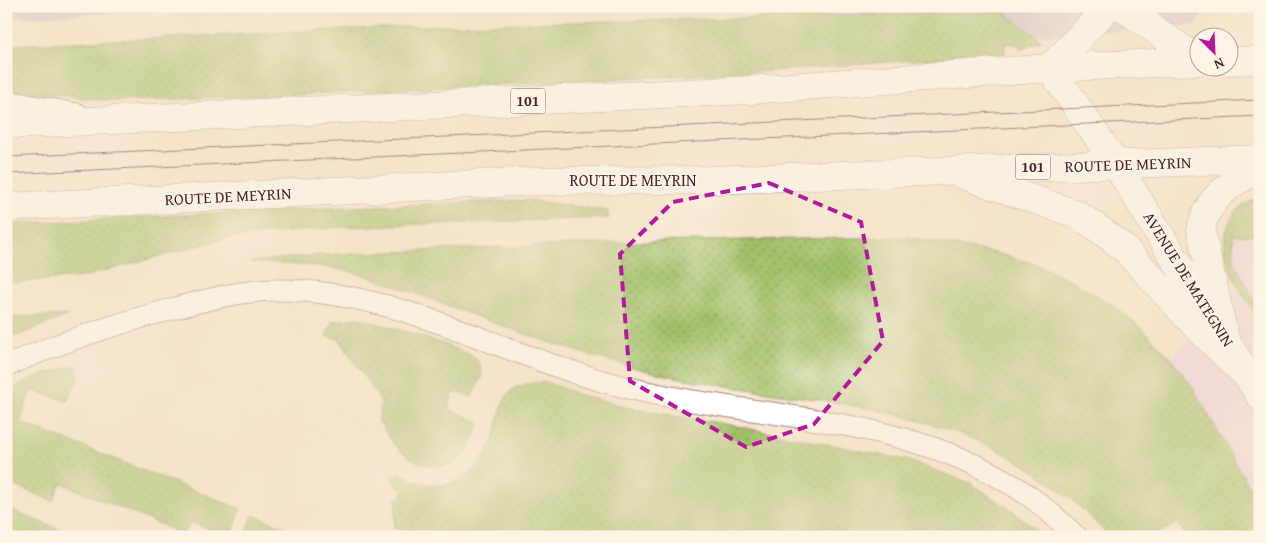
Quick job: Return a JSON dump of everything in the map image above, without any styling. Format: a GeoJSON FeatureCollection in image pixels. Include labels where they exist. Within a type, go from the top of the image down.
{"type":"FeatureCollection","features":[{"type":"Feature","properties":{"kind":"main road"},"geometry":{"type":"LineString","coordinates":[[1050,68],[1109,6]]}},
{"type":"Feature","properties":{"kind":"main road"},"geometry":{"type":"LineString","coordinates":[[1121,6],[1188,54]]}},
{"type":"Feature","properties":{"kind":"main road"},"geometry":{"type":"LineString","coordinates":[[1238,61],[1260,60]]}},
{"type":"Feature","properties":{"kind":"main road","name":"101"},"geometry":{"type":"LineString","coordinates":[[6,125],[750,90],[1050,68],[1188,61]]}},
{"type":"Feature","properties":{"kind":"main road","name":"AVENUE DE MATEGNIN"},"geometry":{"type":"LineString","coordinates":[[1050,68],[1116,164],[1224,335],[1255,388]]}},
{"type":"Feature","properties":{"kind":"main road","name":"ROUTE DE MEYRIN"},"geometry":{"type":"LineString","coordinates":[[6,207],[537,181],[709,180],[1260,159]]}},
{"type":"Feature","properties":{"kind":"main road"},"geometry":{"type":"LineString","coordinates":[[1224,335],[1201,231],[1203,218],[1209,206],[1222,190],[1260,169]]}},
{"type":"Feature","properties":{"kind":"main road"},"geometry":{"type":"LineString","coordinates":[[950,170],[1076,214],[1102,230],[1142,267],[1255,388]]}},
{"type":"Feature","properties":{"kind":"lane"},"geometry":{"type":"LineString","coordinates":[[6,101],[113,120]]}},
{"type":"Feature","properties":{"kind":"lane"},"geometry":{"type":"LineString","coordinates":[[6,366],[44,350],[123,322],[237,293],[272,290],[337,296],[378,303],[420,315],[514,351],[622,387],[843,426],[916,442],[958,457],[1002,479],[1029,496],[1077,537]]}},
{"type":"Feature","properties":{"kind":"highlighted area"},"geometry":{"type":"Polygon","coordinates":[[[769,183],[861,222],[883,341],[814,424],[746,447],[630,381],[620,254],[673,202],[769,183]]]}},
{"type":"Feature","properties":{"kind":"shaded area"},"geometry":{"type":"Polygon","coordinates":[[[6,6],[264,6],[6,18],[6,6]]]}},
{"type":"Feature","properties":{"kind":"shaded area"},"geometry":{"type":"Polygon","coordinates":[[[767,6],[1206,6],[1197,25],[769,54],[767,6]]]}},
{"type":"Feature","properties":{"kind":"shaded area"},"geometry":{"type":"Polygon","coordinates":[[[1260,198],[1260,506],[1193,388],[1171,358],[1237,286],[1225,255],[1224,234],[1231,217],[1242,206],[1260,198]]]}},
{"type":"Feature","properties":{"kind":"green space"},"geometry":{"type":"Polygon","coordinates":[[[1004,12],[1042,41],[1020,50],[1020,45],[1005,43],[1005,53],[771,71],[288,95],[116,101],[6,90],[6,45],[445,25],[1004,12]]]}},
{"type":"Feature","properties":{"kind":"green space"},"geometry":{"type":"Polygon","coordinates":[[[1260,198],[1260,236],[1233,235],[1234,261],[1255,302],[1260,302],[1260,316],[1257,316],[1230,271],[1225,247],[1226,234],[1232,217],[1242,206],[1260,198]]]}},
{"type":"Feature","properties":{"kind":"green space"},"geometry":{"type":"Polygon","coordinates":[[[528,200],[608,211],[609,218],[338,227],[227,238],[82,277],[6,283],[6,224],[528,200]]]}},
{"type":"Feature","properties":{"kind":"green space"},"geometry":{"type":"Polygon","coordinates":[[[907,237],[996,253],[1035,264],[1071,280],[1114,306],[1146,332],[1171,358],[1193,388],[1260,506],[1260,537],[1187,537],[1177,523],[1152,537],[1109,537],[1081,508],[1033,470],[998,450],[941,427],[859,407],[693,380],[598,358],[350,271],[250,262],[318,255],[639,242],[907,237]]]}},
{"type":"Feature","properties":{"kind":"green space"},"geometry":{"type":"Polygon","coordinates":[[[69,315],[6,340],[6,318],[69,315]]]}},
{"type":"Feature","properties":{"kind":"green space"},"geometry":{"type":"Polygon","coordinates":[[[359,318],[436,341],[475,357],[481,367],[482,375],[472,397],[454,392],[448,409],[480,422],[470,447],[460,459],[444,466],[418,462],[402,452],[391,440],[378,420],[381,401],[339,339],[326,336],[333,321],[359,318]]]}},
{"type":"Feature","properties":{"kind":"green space"},"geometry":{"type":"Polygon","coordinates":[[[76,365],[79,377],[67,401],[31,390],[20,422],[241,509],[231,537],[191,522],[183,534],[61,483],[53,501],[6,482],[6,392],[30,379],[76,365]]]}},
{"type":"Feature","properties":{"kind":"green space"},"geometry":{"type":"Polygon","coordinates":[[[546,382],[580,395],[634,409],[726,424],[906,460],[970,483],[1017,514],[1045,537],[414,537],[394,528],[397,498],[400,499],[404,489],[395,485],[390,477],[400,473],[427,484],[440,485],[452,483],[463,477],[474,469],[491,445],[504,400],[508,394],[513,389],[521,386],[546,382]]]}},
{"type":"Feature","properties":{"kind":"green space"},"geometry":{"type":"Polygon","coordinates":[[[6,508],[78,537],[6,537],[6,508]]]}},
{"type":"Feature","properties":{"kind":"green space"},"geometry":{"type":"Polygon","coordinates":[[[253,515],[311,537],[245,537],[253,515]]]}},
{"type":"Feature","properties":{"kind":"tram line"},"geometry":{"type":"LineString","coordinates":[[6,157],[1260,100]]}},
{"type":"Feature","properties":{"kind":"tram line"},"geometry":{"type":"LineString","coordinates":[[6,174],[1260,116]]}}]}
